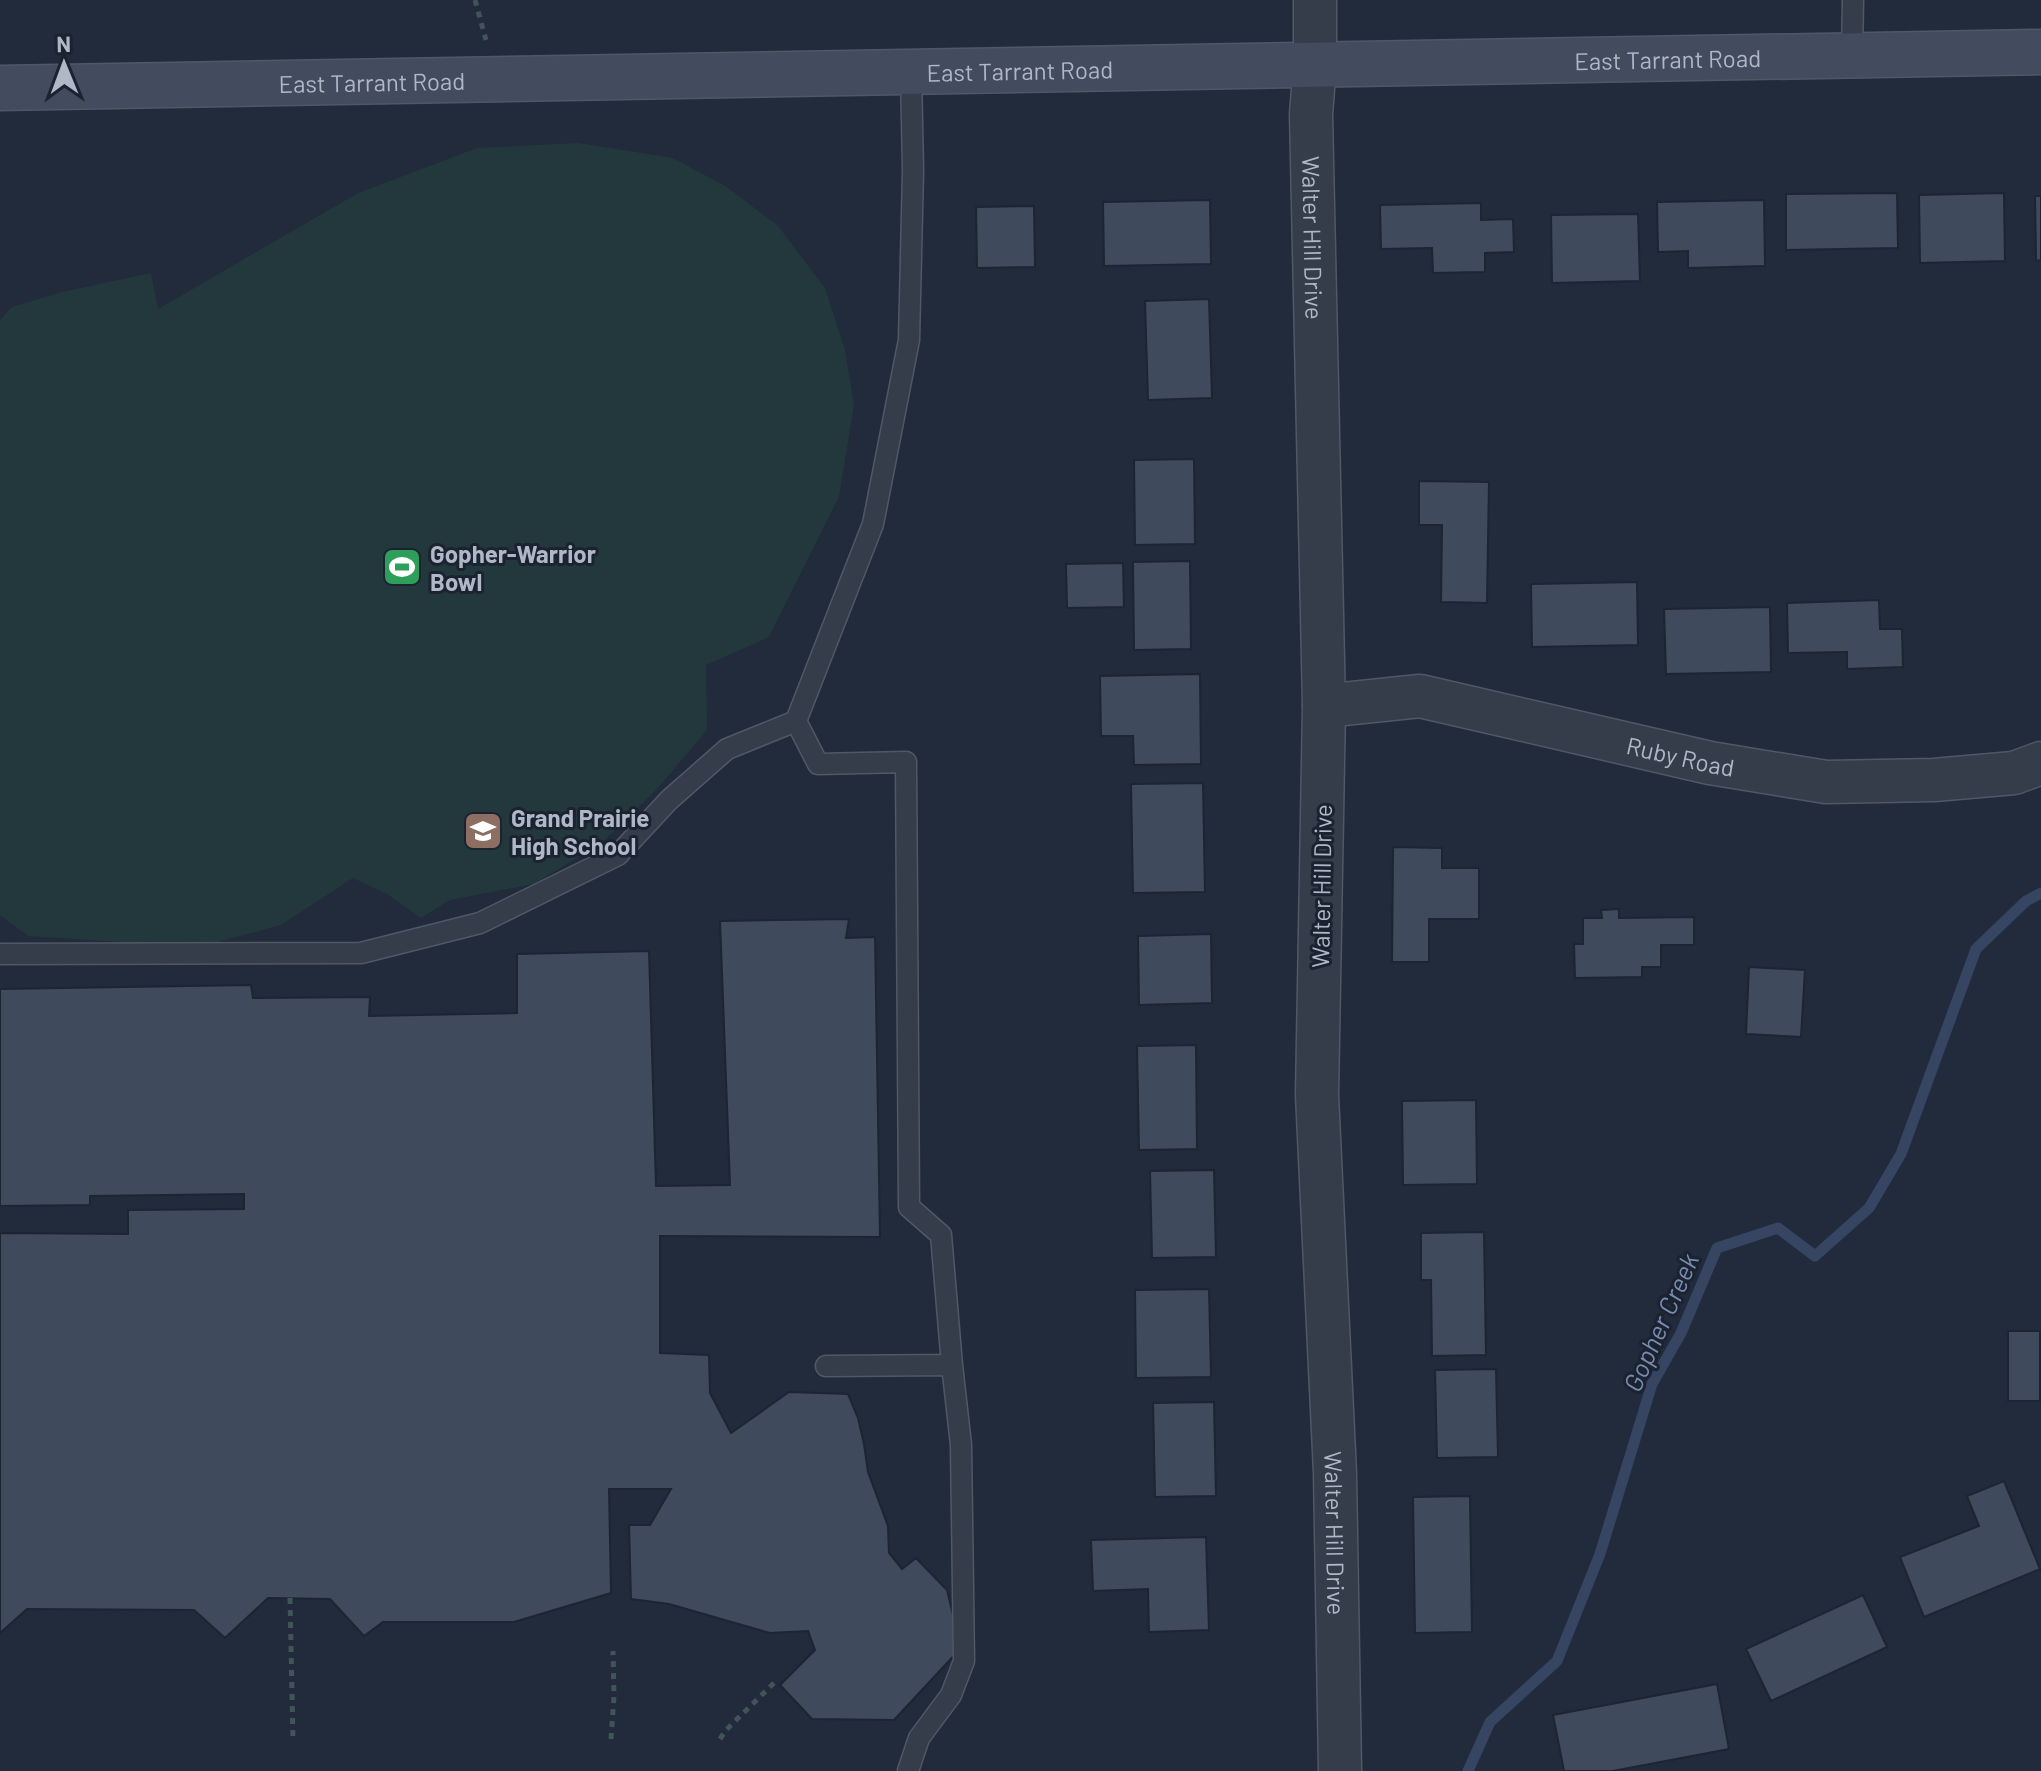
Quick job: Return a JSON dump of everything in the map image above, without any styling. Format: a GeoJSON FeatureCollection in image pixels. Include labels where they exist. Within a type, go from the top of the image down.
{"type":"FeatureCollection","features":[{"type":"Feature","properties":{"kind":"street","name":"Walter Hill Drive"},"geometry":{"type":"LineString","coordinates":[[1315,0],[1311,114],[1324,706],[1317,1095],[1335,1473],[1340,1771]]}},
{"type":"Feature","properties":{"kind":"street","name":"East Tarrant Road"},"geometry":{"type":"LineString","coordinates":[[0,88],[2041,52]]}},
{"type":"Feature","properties":{"kind":"street","name":"Ruby Road"},"geometry":{"type":"LineString","coordinates":[[1324,706],[1420,696],[1710,763],[1826,782],[1974,777],[2014,773],[2041,763]]}},
{"type":"Feature","properties":{"kind":"lane"},"geometry":{"type":"LineString","coordinates":[[1852,55],[1853,0]]}},
{"type":"Feature","properties":{"kind":"lane"},"geometry":{"type":"LineString","coordinates":[[0,954],[361,953],[480,923],[618,855],[669,800],[727,749],[796,721],[873,524],[909,340],[913,171],[911,72]]}},
{"type":"Feature","properties":{"kind":"lane"},"geometry":{"type":"LineString","coordinates":[[796,721],[818,764],[906,762],[909,1207],[941,1235],[961,1445],[964,1661],[951,1695],[919,1738],[908,1771]]}},
{"type":"Feature","properties":{"kind":"lane"},"geometry":{"type":"LineString","coordinates":[[826,1366],[952,1365]]}},
{"type":"Feature","properties":{"kind":"path"},"geometry":{"type":"LineString","coordinates":[[290,1598],[293,1741]]}},
{"type":"Feature","properties":{"kind":"path"},"geometry":{"type":"LineString","coordinates":[[611,1739],[613,1651]]}},
{"type":"Feature","properties":{"kind":"path"},"geometry":{"type":"LineString","coordinates":[[720,1739],[777,1680]]}},
{"type":"Feature","properties":{"kind":"green space","name":"Gopher-Warrior Bowl"},"geometry":{"type":"Polygon","coordinates":[[[579,143],[673,158],[727,187],[778,226],[825,288],[845,350],[854,405],[839,497],[769,637],[706,665],[707,730],[658,788],[603,842],[534,884],[450,900],[421,918],[387,894],[353,878],[281,925],[214,943],[151,944],[28,936],[0,915],[0,320],[12,307],[62,292],[151,273],[158,309],[358,193],[477,148],[579,143]]]}},
{"type":"Feature","properties":{"kind":"building"},"geometry":{"type":"Polygon","coordinates":[[[1897,193],[1898,248],[1786,250],[1786,194],[1897,193]]]}},
{"type":"Feature","properties":{"kind":"building"},"geometry":{"type":"Polygon","coordinates":[[[2004,193],[2005,261],[1920,263],[1919,195],[2004,193]]]}},
{"type":"Feature","properties":{"kind":"building"},"geometry":{"type":"Polygon","coordinates":[[[2035,196],[2041,196],[2041,260],[2036,261],[2035,196]]]}},
{"type":"Feature","properties":{"kind":"building"},"geometry":{"type":"Polygon","coordinates":[[[1210,200],[1211,264],[1104,266],[1103,202],[1210,200]]]}},
{"type":"Feature","properties":{"kind":"building"},"geometry":{"type":"Polygon","coordinates":[[[1764,200],[1765,266],[1688,268],[1688,251],[1658,252],[1657,202],[1764,200]]]}},
{"type":"Feature","properties":{"kind":"building"},"geometry":{"type":"Polygon","coordinates":[[[1481,203],[1481,220],[1513,219],[1514,252],[1485,253],[1485,272],[1433,273],[1432,248],[1381,249],[1380,205],[1481,203]]]}},
{"type":"Feature","properties":{"kind":"building"},"geometry":{"type":"Polygon","coordinates":[[[1034,206],[1035,267],[977,268],[976,207],[1034,206]]]}},
{"type":"Feature","properties":{"kind":"building"},"geometry":{"type":"Polygon","coordinates":[[[1638,214],[1640,281],[1552,283],[1551,215],[1638,214]]]}},
{"type":"Feature","properties":{"kind":"building"},"geometry":{"type":"Polygon","coordinates":[[[1209,299],[1212,398],[1148,400],[1145,301],[1209,299]]]}},
{"type":"Feature","properties":{"kind":"building"},"geometry":{"type":"Polygon","coordinates":[[[1194,459],[1195,544],[1135,545],[1134,460],[1194,459]]]}},
{"type":"Feature","properties":{"kind":"building"},"geometry":{"type":"Polygon","coordinates":[[[1419,481],[1489,482],[1487,603],[1441,602],[1442,525],[1419,525],[1419,481]]]}},
{"type":"Feature","properties":{"kind":"building"},"geometry":{"type":"Polygon","coordinates":[[[1190,561],[1191,649],[1134,650],[1133,562],[1190,561]]]}},
{"type":"Feature","properties":{"kind":"building"},"geometry":{"type":"Polygon","coordinates":[[[1123,563],[1124,607],[1067,608],[1066,564],[1123,563]]]}},
{"type":"Feature","properties":{"kind":"building"},"geometry":{"type":"Polygon","coordinates":[[[1637,582],[1638,645],[1532,647],[1531,584],[1637,582]]]}},
{"type":"Feature","properties":{"kind":"building"},"geometry":{"type":"Polygon","coordinates":[[[1879,600],[1880,629],[1902,629],[1903,667],[1847,669],[1847,652],[1788,653],[1787,603],[1879,600]]]}},
{"type":"Feature","properties":{"kind":"building"},"geometry":{"type":"Polygon","coordinates":[[[1770,607],[1771,672],[1666,674],[1664,609],[1770,607]]]}},
{"type":"Feature","properties":{"kind":"building"},"geometry":{"type":"Polygon","coordinates":[[[1200,674],[1201,764],[1134,765],[1133,736],[1101,736],[1100,676],[1200,674]]]}},
{"type":"Feature","properties":{"kind":"building"},"geometry":{"type":"Polygon","coordinates":[[[1203,783],[1205,892],[1133,893],[1131,784],[1203,783]]]}},
{"type":"Feature","properties":{"kind":"building"},"geometry":{"type":"Polygon","coordinates":[[[1393,847],[1442,848],[1442,868],[1479,868],[1479,919],[1429,919],[1429,962],[1392,962],[1393,847]]]}},
{"type":"Feature","properties":{"kind":"building"},"geometry":{"type":"Polygon","coordinates":[[[1619,909],[1619,918],[1694,917],[1694,945],[1661,945],[1661,967],[1642,967],[1642,977],[1575,978],[1574,944],[1583,944],[1583,918],[1602,918],[1601,910],[1619,909]]]}},
{"type":"Feature","properties":{"kind":"building"},"geometry":{"type":"Polygon","coordinates":[[[849,919],[846,938],[875,937],[880,1237],[660,1236],[660,1353],[709,1355],[710,1393],[731,1433],[789,1392],[848,1394],[858,1418],[868,1472],[888,1526],[889,1553],[902,1569],[916,1558],[947,1590],[961,1648],[894,1720],[812,1719],[780,1685],[815,1650],[808,1631],[770,1633],[669,1604],[631,1599],[629,1525],[650,1525],[671,1489],[609,1489],[611,1593],[514,1622],[383,1622],[364,1636],[330,1599],[268,1598],[225,1638],[194,1610],[27,1609],[0,1633],[0,1233],[128,1234],[128,1210],[244,1209],[244,1194],[90,1196],[90,1205],[0,1206],[0,989],[251,985],[253,998],[370,997],[369,1016],[517,1013],[517,954],[649,951],[656,1186],[730,1185],[720,921],[849,919]]]}},
{"type":"Feature","properties":{"kind":"building"},"geometry":{"type":"Polygon","coordinates":[[[1211,934],[1212,1003],[1139,1005],[1138,936],[1211,934]]]}},
{"type":"Feature","properties":{"kind":"building"},"geometry":{"type":"Polygon","coordinates":[[[1749,967],[1805,970],[1801,1037],[1746,1034],[1749,967]]]}},
{"type":"Feature","properties":{"kind":"building"},"geometry":{"type":"Polygon","coordinates":[[[1196,1045],[1197,1149],[1139,1150],[1137,1046],[1196,1045]]]}},
{"type":"Feature","properties":{"kind":"building"},"geometry":{"type":"Polygon","coordinates":[[[1476,1100],[1477,1184],[1403,1185],[1402,1101],[1476,1100]]]}},
{"type":"Feature","properties":{"kind":"building"},"geometry":{"type":"Polygon","coordinates":[[[1214,1170],[1216,1257],[1152,1258],[1150,1171],[1214,1170]]]}},
{"type":"Feature","properties":{"kind":"building"},"geometry":{"type":"Polygon","coordinates":[[[1484,1232],[1486,1355],[1432,1356],[1431,1280],[1421,1280],[1421,1233],[1484,1232]]]}},
{"type":"Feature","properties":{"kind":"building"},"geometry":{"type":"Polygon","coordinates":[[[1209,1289],[1211,1377],[1136,1378],[1135,1290],[1209,1289]]]}},
{"type":"Feature","properties":{"kind":"building"},"geometry":{"type":"Polygon","coordinates":[[[2008,1331],[2040,1331],[2040,1401],[2008,1401],[2008,1331]]]}},
{"type":"Feature","properties":{"kind":"building"},"geometry":{"type":"Polygon","coordinates":[[[1496,1369],[1498,1457],[1437,1458],[1435,1370],[1496,1369]]]}},
{"type":"Feature","properties":{"kind":"building"},"geometry":{"type":"Polygon","coordinates":[[[1214,1402],[1216,1496],[1155,1497],[1153,1403],[1214,1402]]]}},
{"type":"Feature","properties":{"kind":"building"},"geometry":{"type":"Polygon","coordinates":[[[2004,1481],[2040,1569],[1924,1617],[1900,1557],[1979,1526],[1967,1496],[2004,1481]]]}},
{"type":"Feature","properties":{"kind":"building"},"geometry":{"type":"Polygon","coordinates":[[[1470,1496],[1472,1632],[1415,1633],[1413,1497],[1470,1496]]]}},
{"type":"Feature","properties":{"kind":"building"},"geometry":{"type":"Polygon","coordinates":[[[1206,1537],[1209,1630],[1149,1632],[1148,1589],[1093,1591],[1091,1540],[1206,1537]]]}},
{"type":"Feature","properties":{"kind":"building"},"geometry":{"type":"Polygon","coordinates":[[[1863,1595],[1887,1647],[1771,1701],[1746,1649],[1863,1595]]]}},
{"type":"Feature","properties":{"kind":"building"},"geometry":{"type":"Polygon","coordinates":[[[1717,1684],[1729,1749],[1613,1771],[1564,1771],[1553,1715],[1717,1684]]]}},
{"type":"Feature","properties":{"kind":"waterway","name":"Gopher Creek"},"geometry":{"type":"LineString","coordinates":[[1468,1771],[1490,1722],[1557,1661],[1600,1554],[1652,1384],[1681,1333],[1717,1248],[1778,1228],[1815,1256],[1869,1208],[1901,1154],[1976,949],[2026,901],[2041,893]]}},
{"type":"Feature","properties":{"kind":"place","name":"Gopher-Warrior Bowl"},"geometry":{"type":"Point","coordinates":[402,567]}},
{"type":"Feature","properties":{"kind":"place","name":"Grand Prairie High School"},"geometry":{"type":"Point","coordinates":[483,831]}}]}
